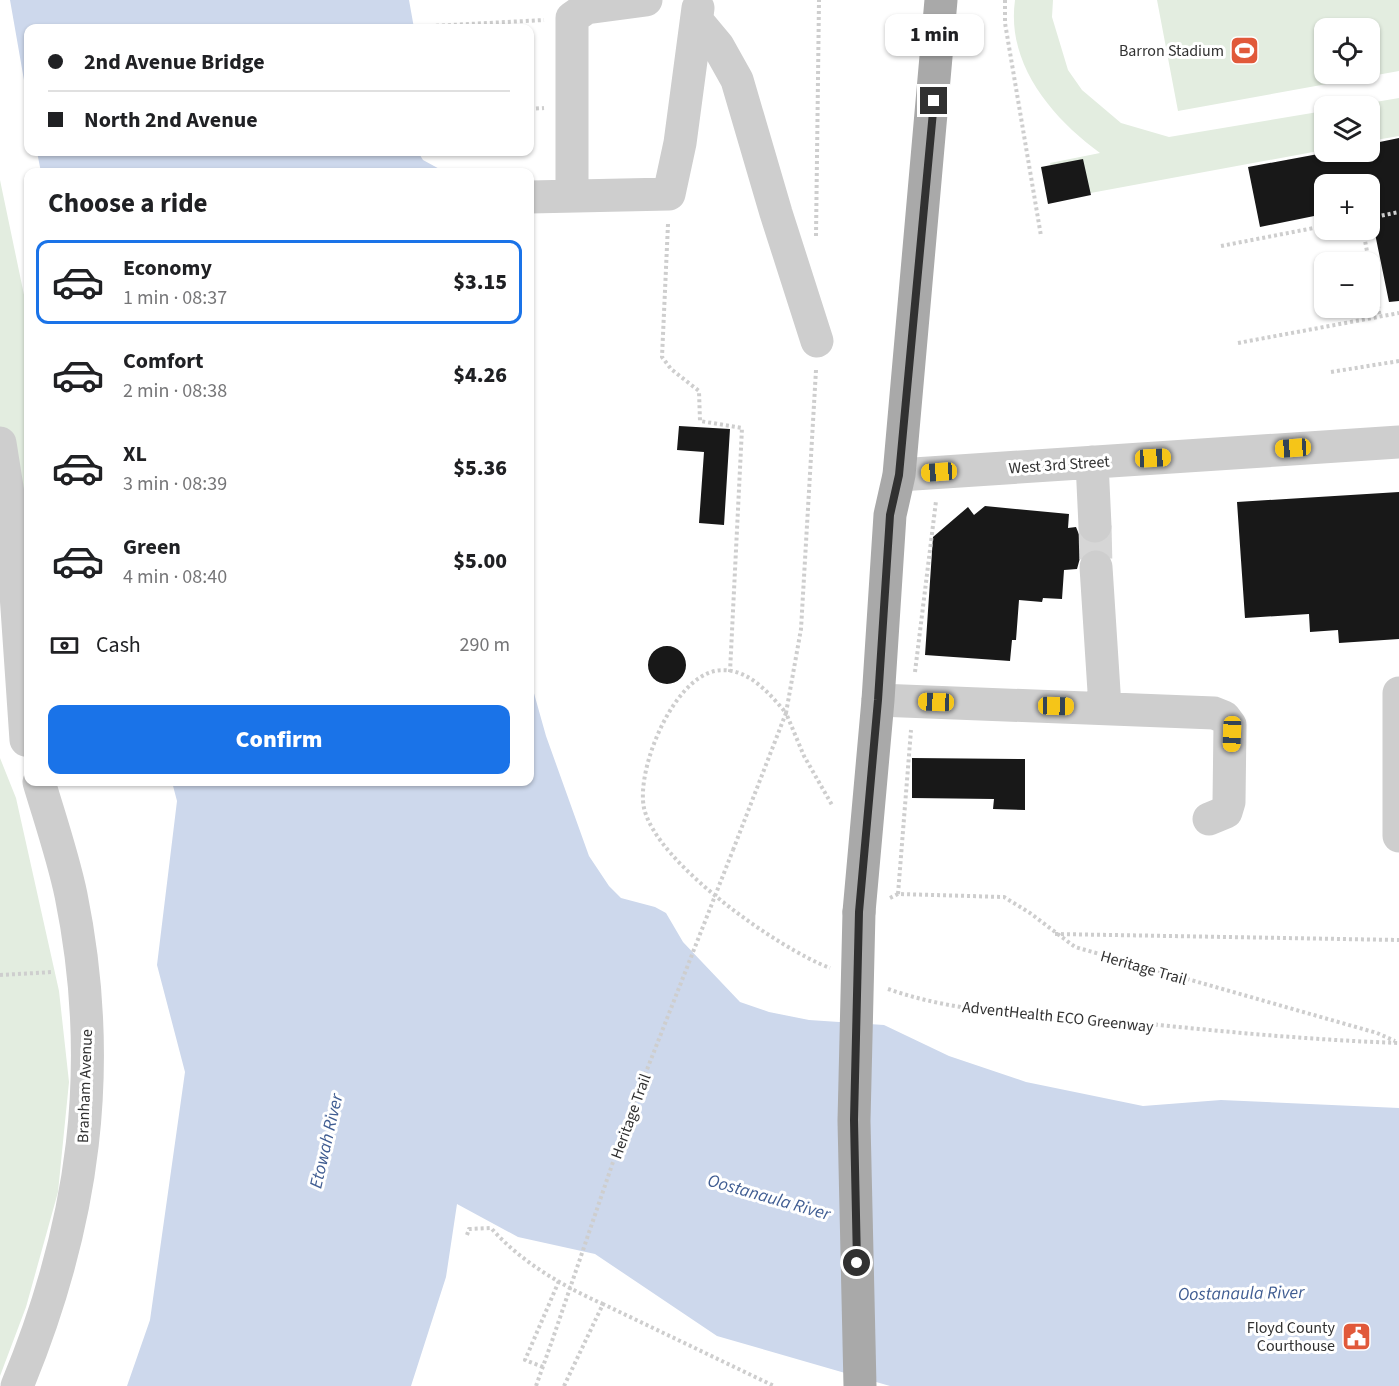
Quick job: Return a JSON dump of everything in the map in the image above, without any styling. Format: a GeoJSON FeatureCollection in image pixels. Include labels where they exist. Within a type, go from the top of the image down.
{"type":"FeatureCollection","features":[{"type":"Feature","properties":{"kind":"main road"},"geometry":{"type":"LineString","coordinates":[[860,1386],[854,1131],[859,912],[878,700],[890,515],[899,475],[941,0]]}},
{"type":"Feature","properties":{"kind":"street"},"geometry":{"type":"LineString","coordinates":[[572,196],[572,18],[586,8],[645,0]]}},
{"type":"Feature","properties":{"kind":"street"},"geometry":{"type":"LineString","coordinates":[[534,197],[669,194],[680,143],[698,11]]}},
{"type":"Feature","properties":{"kind":"street"},"geometry":{"type":"LineString","coordinates":[[698,11],[737,80],[817,341]]}},
{"type":"Feature","properties":{"kind":"street","name":"West 3rd Street"},"geometry":{"type":"LineString","coordinates":[[899,475],[1399,442]]}},
{"type":"Feature","properties":{"kind":"street"},"geometry":{"type":"LineString","coordinates":[[0,443],[10,506],[14,724]]}},
{"type":"Feature","properties":{"kind":"street"},"geometry":{"type":"LineString","coordinates":[[1092,462],[1095,526]]}},
{"type":"Feature","properties":{"kind":"street"},"geometry":{"type":"LineString","coordinates":[[1096,567],[1105,707]]}},
{"type":"Feature","properties":{"kind":"street"},"geometry":{"type":"LineString","coordinates":[[1399,693],[1399,836]]}},
{"type":"Feature","properties":{"kind":"street"},"geometry":{"type":"LineString","coordinates":[[878,700],[1205,710],[1224,717],[1230,725],[1232,734],[1229,802],[1226,812],[1209,819]]}},
{"type":"Feature","properties":{"kind":"street","name":"Branham Avenue"},"geometry":{"type":"LineString","coordinates":[[17,1386],[53,1292],[72,1214],[87,1094],[87,1014],[71,894],[40,786]]}},
{"type":"Feature","properties":{"kind":"path"},"geometry":{"type":"LineString","coordinates":[[1005,0],[1005,22],[1041,236]]}},
{"type":"Feature","properties":{"kind":"path"},"geometry":{"type":"LineString","coordinates":[[465,24],[572,18]]}},
{"type":"Feature","properties":{"kind":"path"},"geometry":{"type":"LineString","coordinates":[[669,194],[662,357],[671,369],[699,391],[700,421],[742,428],[730,672]]}},
{"type":"Feature","properties":{"kind":"path"},"geometry":{"type":"LineString","coordinates":[[1380,216],[1399,212]]}},
{"type":"Feature","properties":{"kind":"path"},"geometry":{"type":"LineString","coordinates":[[1221,246],[1314,228]]}},
{"type":"Feature","properties":{"kind":"path"},"geometry":{"type":"LineString","coordinates":[[1380,317],[1399,314]]}},
{"type":"Feature","properties":{"kind":"path"},"geometry":{"type":"LineString","coordinates":[[1238,343],[1375,318]]}},
{"type":"Feature","properties":{"kind":"path"},"geometry":{"type":"LineString","coordinates":[[1331,372],[1399,361]]}},
{"type":"Feature","properties":{"kind":"path"},"geometry":{"type":"LineString","coordinates":[[832,805],[804,756],[786,713],[767,691],[745,675],[730,672],[715,671],[692,684],[671,710],[647,762],[642,788],[645,810],[664,847],[699,884],[758,927],[833,969]]}},
{"type":"Feature","properties":{"kind":"path","name":"Heritage Trail"},"geometry":{"type":"LineString","coordinates":[[536,1386],[628,1118],[786,713]]}},
{"type":"Feature","properties":{"kind":"path","name":"Heritage Trail"},"geometry":{"type":"LineString","coordinates":[[898,894],[1004,897],[1030,913],[1075,947],[1377,1033],[1399,1043]]}},
{"type":"Feature","properties":{"kind":"path"},"geometry":{"type":"LineString","coordinates":[[1055,934],[1399,940]]}},
{"type":"Feature","properties":{"kind":"path"},"geometry":{"type":"LineString","coordinates":[[0,975],[82,972]]}},
{"type":"Feature","properties":{"kind":"path","name":"AdventHealth ECO Greenway"},"geometry":{"type":"LineString","coordinates":[[884,987],[914,998],[995,1012],[1140,1023],[1214,1032],[1399,1043]]}},
{"type":"Feature","properties":{"kind":"path"},"geometry":{"type":"LineString","coordinates":[[466,1234],[469,1229],[491,1228],[512,1251],[559,1281],[774,1386]]}},
{"type":"Feature","properties":{"kind":"path"},"geometry":{"type":"LineString","coordinates":[[543,1367],[525,1360],[559,1281]]}},
{"type":"Feature","properties":{"kind":"path"},"geometry":{"type":"LineString","coordinates":[[564,1386],[603,1304]]}},
{"type":"Feature","properties":{"kind":"shaded area"},"geometry":{"type":"Polygon","coordinates":[[[1015,0],[1053,0],[1052,17],[1068,70],[1082,90],[1121,123],[1169,137],[1314,113],[1314,152],[1058,199],[1050,163],[1100,153],[1065,123],[1036,87],[1025,67],[1014,24],[1015,0]]]}},
{"type":"Feature","properties":{"kind":"shaded area","name":"Barron Stadium"},"geometry":{"type":"Polygon","coordinates":[[[1157,0],[1399,0],[1399,71],[1380,74],[1380,18],[1314,18],[1314,84],[1327,84],[1178,111],[1157,0]]]}},
{"type":"Feature","properties":{"kind":"shaded area"},"geometry":{"type":"Polygon","coordinates":[[[1399,98],[1399,136],[1380,139],[1380,101],[1399,98]]]}},
{"type":"Feature","properties":{"kind":"shaded area"},"geometry":{"type":"Polygon","coordinates":[[[0,180],[24,295],[24,551],[0,542],[0,180]]]}},
{"type":"Feature","properties":{"kind":"shaded area"},"geometry":{"type":"Polygon","coordinates":[[[0,758],[16,798],[59,991],[69,1082],[58,1192],[26,1307],[0,1376],[0,758]]]}},
{"type":"Feature","properties":{"kind":"water"},"geometry":{"type":"Polygon","coordinates":[[[10,0],[409,0],[413,24],[24,24],[24,80],[10,0]]]}},
{"type":"Feature","properties":{"kind":"water"},"geometry":{"type":"Polygon","coordinates":[[[38,156],[420,156],[423,160],[438,168],[40,168],[38,156]]]}},
{"type":"Feature","properties":{"kind":"water"},"geometry":{"type":"Polygon","coordinates":[[[534,693],[546,736],[589,856],[609,886],[621,898],[655,907],[666,913],[683,942],[740,1002],[769,1012],[809,1020],[884,1025],[949,1056],[1026,1082],[1143,1106],[1221,1100],[1399,1108],[1399,1386],[890,1386],[717,1336],[595,1254],[518,1237],[457,1204],[446,1277],[411,1386],[127,1386],[150,1320],[185,1072],[157,965],[177,801],[173,786],[534,786],[534,693]]]}},
{"type":"Feature","properties":{"kind":"building"},"geometry":{"type":"Polygon","coordinates":[[[1399,138],[1399,301],[1389,302],[1376,240],[1380,240],[1380,174],[1314,174],[1314,216],[1260,227],[1248,167],[1314,155],[1314,162],[1380,162],[1380,142],[1399,138]]]}},
{"type":"Feature","properties":{"kind":"building"},"geometry":{"type":"Polygon","coordinates":[[[1083,159],[1091,195],[1048,204],[1041,167],[1083,159]]]}},
{"type":"Feature","properties":{"kind":"building"},"geometry":{"type":"Polygon","coordinates":[[[679,426],[730,429],[724,525],[699,523],[704,452],[677,450],[679,426]]]}},
{"type":"Feature","properties":{"kind":"building"},"geometry":{"type":"Polygon","coordinates":[[[1399,492],[1399,639],[1339,643],[1338,630],[1310,632],[1309,614],[1245,618],[1237,502],[1399,492]]]}},
{"type":"Feature","properties":{"kind":"building"},"geometry":{"type":"Polygon","coordinates":[[[985,506],[1069,514],[1068,528],[1076,527],[1080,537],[1087,543],[1096,545],[1106,541],[1107,552],[1095,548],[1086,551],[1080,558],[1077,569],[1064,570],[1062,599],[1043,598],[1042,602],[1019,600],[1016,640],[1012,640],[1010,661],[925,655],[933,537],[968,507],[974,515],[985,506]]]}},
{"type":"Feature","properties":{"kind":"building"},"geometry":{"type":"Polygon","coordinates":[[[667,646],[681,651],[686,665],[681,679],[667,684],[653,679],[648,665],[653,651],[667,646]]]}},
{"type":"Feature","properties":{"kind":"building"},"geometry":{"type":"Polygon","coordinates":[[[912,758],[1025,759],[1025,810],[993,809],[994,799],[912,798],[912,758]]]}},
{"type":"Feature","properties":{"kind":"tunnel"},"geometry":{"type":"LineString","coordinates":[[1095,526],[1096,567]]}},
{"type":"Feature","properties":{"kind":"place","name":"Barron Stadium"},"geometry":{"type":"Point","coordinates":[1245,50]}},
{"type":"Feature","properties":{"kind":"place","name":"Floyd County Courthouse"},"geometry":{"type":"Point","coordinates":[1356,1336]}},
{"type":"Feature","properties":{"kind":"route"},"geometry":{"type":"LineString","coordinates":[[857,1263],[854,1120],[859,912],[878,700],[890,515],[899,475],[934,101]]}},
{"type":"Feature","properties":{"kind":"water label","name":"Etowah River"},"geometry":{"type":"Point","coordinates":[326,1141]}},
{"type":"Feature","properties":{"kind":"water label","name":"Oostanaula River"},"geometry":{"type":"Point","coordinates":[769,1197]}},
{"type":"Feature","properties":{"kind":"water label","name":"Oostanaula River"},"geometry":{"type":"Point","coordinates":[1241,1293]}}]}
